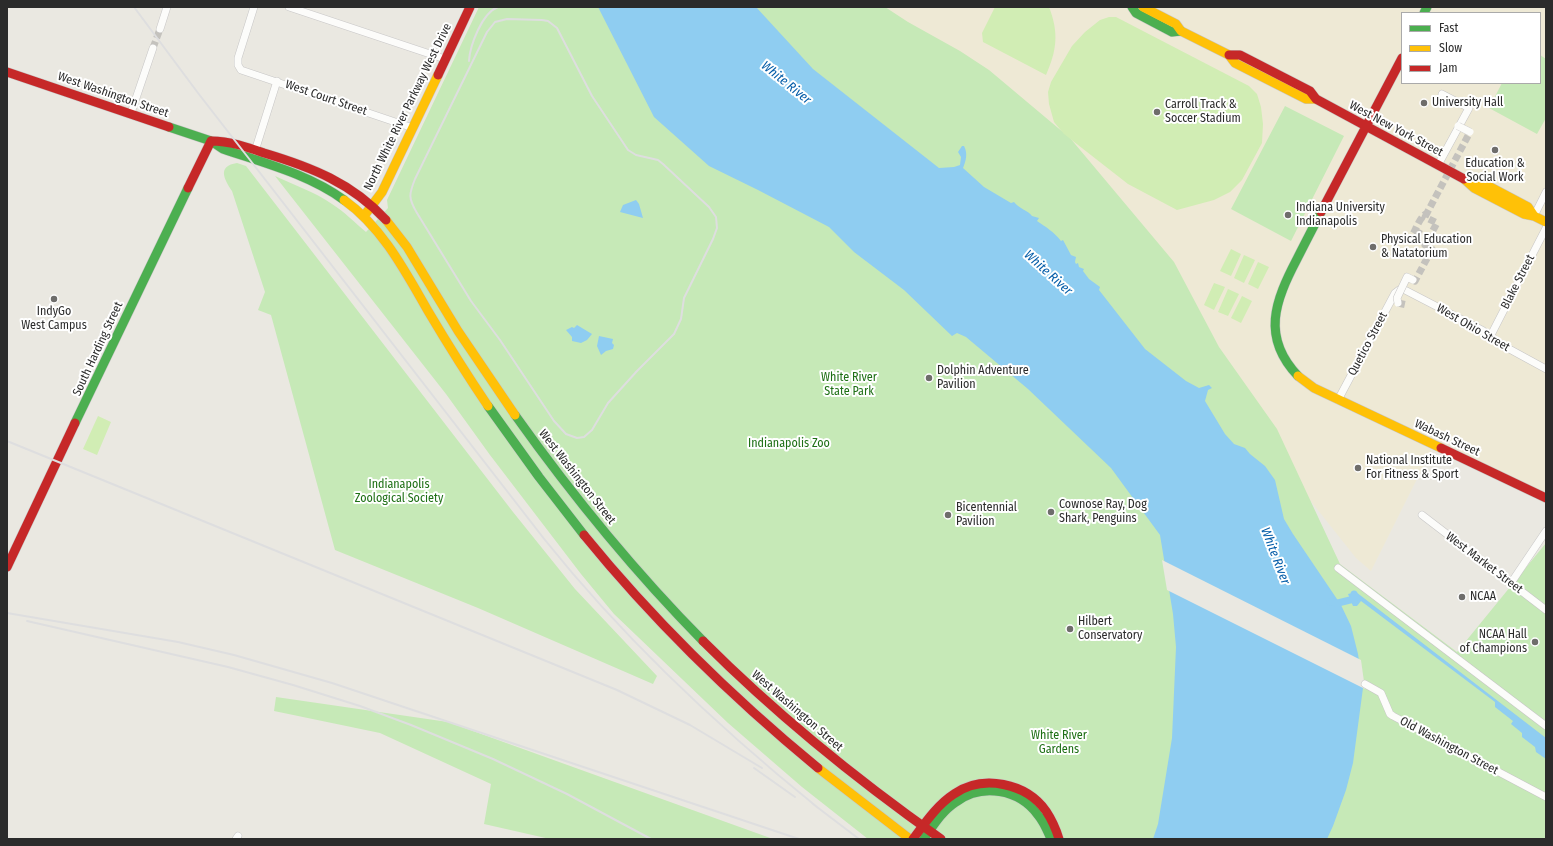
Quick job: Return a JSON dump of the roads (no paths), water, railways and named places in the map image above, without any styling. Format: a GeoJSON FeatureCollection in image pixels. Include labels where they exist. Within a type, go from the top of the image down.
{"type":"FeatureCollection","features":[{"type":"Feature","properties":{"kind":"main road","name":"North White River Parkway West Drive"},"geometry":{"type":"LineString","coordinates":[[364,216],[382,192],[470,7]]}},
{"type":"Feature","properties":{"kind":"main road","name":"West New York Street"},"geometry":{"type":"LineString","coordinates":[[1132,7],[1136,13],[1172,32],[1181,31]]}},
{"type":"Feature","properties":{"kind":"main road","name":"West New York Street"},"geometry":{"type":"LineString","coordinates":[[1143,7],[1176,24],[1181,31],[1229,55],[1235,63],[1306,99],[1316,99],[1465,179],[1474,188],[1524,214],[1534,216],[1546,222]]}},
{"type":"Feature","properties":{"kind":"main road","name":"Wabash Street"},"geometry":{"type":"LineString","coordinates":[[1401,60],[1283,285],[1277,300],[1274,316],[1279,348],[1290,367],[1303,381],[1338,400],[1546,498]]}},
{"type":"Feature","properties":{"kind":"main road","name":"West Washington Street"},"geometry":{"type":"LineString","coordinates":[[7,72],[212,141],[223,149],[295,174],[320,185],[342,198],[364,216],[387,243],[457,359],[510,438],[592,544],[630,589],[695,657],[764,722],[834,782],[912,839]]}},
{"type":"Feature","properties":{"kind":"main road","name":"West Washington Street"},"geometry":{"type":"LineString","coordinates":[[212,141],[225,141],[331,178],[356,192],[372,205],[395,228],[470,350],[551,465],[605,533],[644,578],[689,628],[785,718],[843,767],[925,832],[941,839]]}},
{"type":"Feature","properties":{"kind":"main road","name":"South Harding Street"},"geometry":{"type":"LineString","coordinates":[[7,567],[212,141]]}},
{"type":"Feature","properties":{"kind":"main road"},"geometry":{"type":"LineString","coordinates":[[925,832],[936,809],[949,797],[962,789],[986,782],[998,783],[1014,788],[1033,797],[1049,815],[1059,839]]}},
{"type":"Feature","properties":{"kind":"main road"},"geometry":{"type":"LineString","coordinates":[[912,839],[925,832],[963,797],[975,792],[999,791],[1016,796],[1031,805],[1044,821],[1051,839]]}},
{"type":"Feature","properties":{"kind":"street"},"geometry":{"type":"LineString","coordinates":[[160,29],[167,7]]}},
{"type":"Feature","properties":{"kind":"street","name":"West Court Street"},"geometry":{"type":"LineString","coordinates":[[254,7],[238,58],[239,68],[244,71],[413,128]]}},
{"type":"Feature","properties":{"kind":"street"},"geometry":{"type":"LineString","coordinates":[[289,7],[445,59]]}},
{"type":"Feature","properties":{"kind":"street"},"geometry":{"type":"LineString","coordinates":[[131,113],[153,48]]}},
{"type":"Feature","properties":{"kind":"street"},"geometry":{"type":"LineString","coordinates":[[256,151],[278,82]]}},
{"type":"Feature","properties":{"kind":"street"},"geometry":{"type":"LineString","coordinates":[[1438,164],[1469,108],[1442,94]]}},
{"type":"Feature","properties":{"kind":"street"},"geometry":{"type":"LineString","coordinates":[[1458,126],[1470,132]]}},
{"type":"Feature","properties":{"kind":"street"},"geometry":{"type":"LineString","coordinates":[[1534,216],[1546,192]]}},
{"type":"Feature","properties":{"kind":"street","name":"Blake Street"},"geometry":{"type":"LineString","coordinates":[[1490,336],[1546,228]]}},
{"type":"Feature","properties":{"kind":"street"},"geometry":{"type":"LineString","coordinates":[[1398,303],[1397,298],[1407,277],[1413,280]]}},
{"type":"Feature","properties":{"kind":"street","name":"West Ohio Street"},"geometry":{"type":"LineString","coordinates":[[1399,290],[1403,289],[1482,330],[1502,345],[1546,369]]}},
{"type":"Feature","properties":{"kind":"street","name":"Quetico Street"},"geometry":{"type":"LineString","coordinates":[[1338,400],[1399,290]]}},
{"type":"Feature","properties":{"kind":"street","name":"West Market Street"},"geometry":{"type":"LineString","coordinates":[[1422,515],[1546,610]]}},
{"type":"Feature","properties":{"kind":"street"},"geometry":{"type":"LineString","coordinates":[[1511,583],[1546,531]]}},
{"type":"Feature","properties":{"kind":"street"},"geometry":{"type":"LineString","coordinates":[[1338,568],[1546,726]]}},
{"type":"Feature","properties":{"kind":"street","name":"Old Washington Street"},"geometry":{"type":"LineString","coordinates":[[1365,684],[1381,693],[1390,714],[1393,716],[1546,797]]}},
{"type":"Feature","properties":{"kind":"water","name":"White River"},"geometry":{"type":"Polygon","coordinates":[[[598,7],[756,7],[813,69],[939,168],[960,165],[961,157],[958,152],[962,146],[964,146],[966,157],[963,168],[984,187],[1011,203],[1014,202],[1032,216],[1039,218],[1037,221],[1053,232],[1061,241],[1063,240],[1071,255],[1076,257],[1076,264],[1078,263],[1079,267],[1084,269],[1083,271],[1089,279],[1100,287],[1099,290],[1145,349],[1186,381],[1199,388],[1209,385],[1212,388],[1208,390],[1205,401],[1225,434],[1234,444],[1245,448],[1265,466],[1275,480],[1284,519],[1341,605],[1351,626],[1358,654],[1363,688],[1353,763],[1346,790],[1327,839],[1153,839],[1158,824],[1172,738],[1176,647],[1173,614],[1160,535],[1111,468],[1028,389],[966,337],[957,333],[952,336],[904,290],[854,252],[829,227],[709,166],[654,117],[598,7]]]}},
{"type":"Feature","properties":{"kind":"water"},"geometry":{"type":"Polygon","coordinates":[[[636,200],[639,204],[643,218],[620,212],[623,205],[636,200]]]}},
{"type":"Feature","properties":{"kind":"water"},"geometry":{"type":"Polygon","coordinates":[[[577,325],[592,334],[587,340],[581,343],[572,341],[572,337],[566,330],[572,327],[574,328],[577,325]]]}},
{"type":"Feature","properties":{"kind":"water"},"geometry":{"type":"Polygon","coordinates":[[[599,336],[613,339],[612,343],[614,345],[613,349],[606,351],[601,355],[597,346],[599,336]]]}},
{"type":"Feature","properties":{"kind":"water"},"geometry":{"type":"Polygon","coordinates":[[[1356,592],[1546,738],[1546,759],[1536,752],[1535,747],[1522,737],[1522,733],[1511,724],[1513,721],[1495,707],[1495,702],[1361,601],[1357,606],[1353,606],[1348,594],[1356,592]]]}},
{"type":"Feature","properties":{"kind":"waterway"},"geometry":{"type":"LineString","coordinates":[[1330,602],[1338,603],[1354,599],[1354,594]]}},
{"type":"Feature","properties":{"kind":"tunnel"},"geometry":{"type":"LineString","coordinates":[[153,48],[160,29]]}},
{"type":"Feature","properties":{"kind":"tunnel"},"geometry":{"type":"LineString","coordinates":[[1408,242],[1419,222],[1427,213],[1470,132]]}},
{"type":"Feature","properties":{"kind":"tunnel"},"geometry":{"type":"LineString","coordinates":[[1413,280],[1415,281],[1432,249],[1425,245],[1437,223],[1425,217],[1427,213]]}},
{"type":"Feature","properties":{"kind":"tunnel"},"geometry":{"type":"LineString","coordinates":[[1415,231],[1429,238]]}},
{"type":"Feature","properties":{"kind":"tunnel"},"geometry":{"type":"LineString","coordinates":[[1398,303],[1407,305]]}},
{"type":"Feature","properties":{"kind":"railway"},"geometry":{"type":"LineString","coordinates":[[134,7],[198,93],[545,540],[576,577],[607,613],[674,681],[744,746],[817,807]]}},
{"type":"Feature","properties":{"kind":"railway"},"geometry":{"type":"LineString","coordinates":[[469,61],[474,38],[478,30],[492,10],[498,7]]}},
{"type":"Feature","properties":{"kind":"railway"},"geometry":{"type":"LineString","coordinates":[[507,19],[548,21],[557,28],[592,96],[628,150],[636,155],[658,160],[709,207],[716,217],[717,228],[684,298],[681,319],[674,334],[608,403],[592,430],[584,437],[577,438],[566,434],[554,421],[500,340],[471,301],[417,213],[410,196],[415,179],[487,32],[495,22],[507,19]]}},
{"type":"Feature","properties":{"kind":"railway"},"geometry":{"type":"LineString","coordinates":[[7,441],[617,690],[690,725],[762,768]]}},
{"type":"Feature","properties":{"kind":"railway"},"geometry":{"type":"LineString","coordinates":[[7,613],[178,642],[234,655],[332,683],[799,839]]}},
{"type":"Feature","properties":{"kind":"railway"},"geometry":{"type":"LineString","coordinates":[[27,621],[228,667],[360,706],[411,725],[493,759],[567,794],[651,839]]}},
{"type":"Feature","properties":{"kind":"railway"},"geometry":{"type":"LineString","coordinates":[[754,768],[795,797]]}},
{"type":"Feature","properties":{"kind":"railway"},"geometry":{"type":"LineString","coordinates":[[813,804],[859,839]]}},
{"type":"Feature","properties":{"kind":"place","name":"University Hall"},"geometry":{"type":"Point","coordinates":[1424,103]}},
{"type":"Feature","properties":{"kind":"place","name":"Carroll Track & Soccer Stadium"},"geometry":{"type":"Point","coordinates":[1157,112]}},
{"type":"Feature","properties":{"kind":"place","name":"Education & Social Work"},"geometry":{"type":"Point","coordinates":[1495,150]}},
{"type":"Feature","properties":{"kind":"place","name":"Indiana University Indianapolis"},"geometry":{"type":"Point","coordinates":[1288,215]}},
{"type":"Feature","properties":{"kind":"place","name":"Physical Education & Natatorium"},"geometry":{"type":"Point","coordinates":[1373,247]}},
{"type":"Feature","properties":{"kind":"place","name":"IndyGo West Campus"},"geometry":{"type":"Point","coordinates":[54,299]}},
{"type":"Feature","properties":{"kind":"place","name":"Dolphin Adventure Pavilion"},"geometry":{"type":"Point","coordinates":[929,378]}},
{"type":"Feature","properties":{"kind":"place","name":"National Institute For Fitness & Sport"},"geometry":{"type":"Point","coordinates":[1358,468]}},
{"type":"Feature","properties":{"kind":"place","name":"Cownose Ray, Dog Shark, Penguins"},"geometry":{"type":"Point","coordinates":[1051,512]}},
{"type":"Feature","properties":{"kind":"place","name":"Bicentennial Pavilion"},"geometry":{"type":"Point","coordinates":[948,515]}},
{"type":"Feature","properties":{"kind":"place","name":"NCAA"},"geometry":{"type":"Point","coordinates":[1462,597]}},
{"type":"Feature","properties":{"kind":"place","name":"Hilbert Conservatory"},"geometry":{"type":"Point","coordinates":[1070,629]}},
{"type":"Feature","properties":{"kind":"place","name":"NCAA Hall of Champions"},"geometry":{"type":"Point","coordinates":[1535,642]}},
{"type":"Feature","properties":{"kind":"park label","name":"White River State Park"},"geometry":{"type":"Point","coordinates":[849,385]}},
{"type":"Feature","properties":{"kind":"park label","name":"Indianapolis Zoo"},"geometry":{"type":"Point","coordinates":[789,444]}},
{"type":"Feature","properties":{"kind":"park label","name":"Indianapolis Zoological Society"},"geometry":{"type":"Point","coordinates":[399,492]}},
{"type":"Feature","properties":{"kind":"park label","name":"White River Gardens"},"geometry":{"type":"Point","coordinates":[1059,743]}}]}
